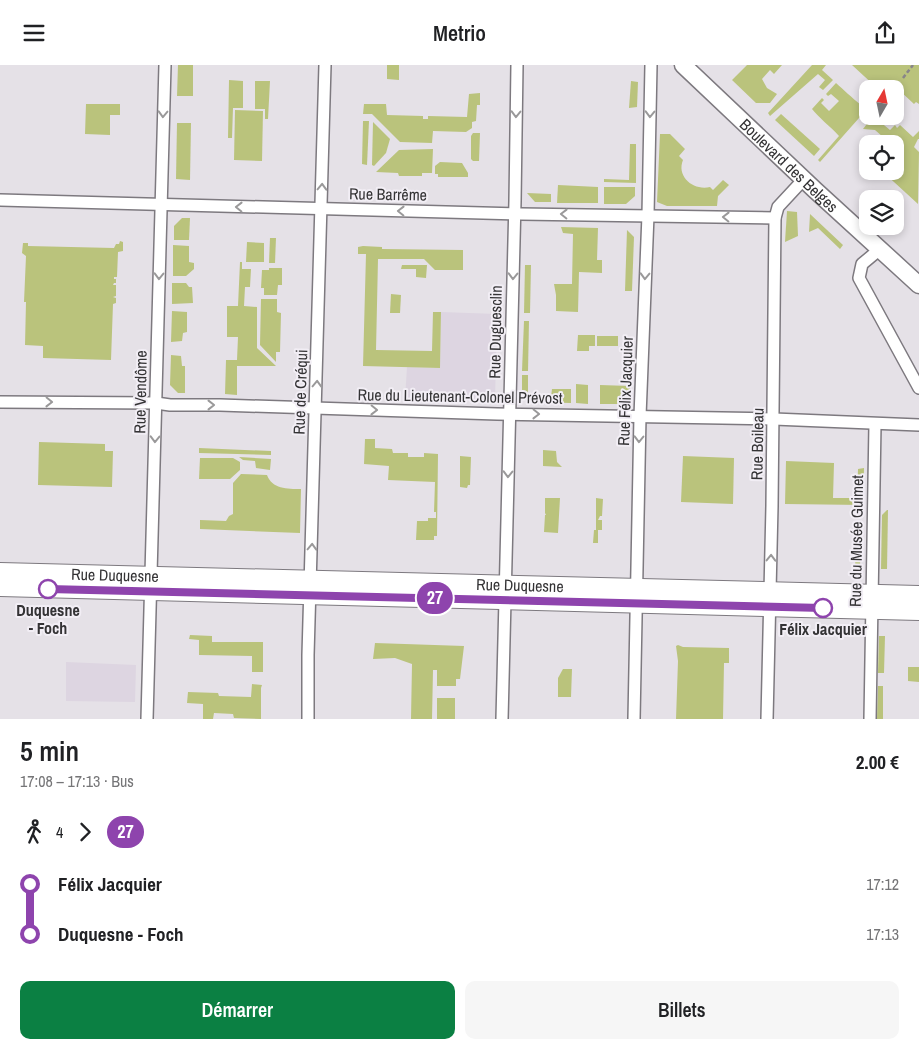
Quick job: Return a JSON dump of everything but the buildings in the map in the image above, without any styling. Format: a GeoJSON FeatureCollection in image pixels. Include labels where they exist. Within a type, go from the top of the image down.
{"type":"FeatureCollection","features":[{"type":"Feature","properties":{"kind":"main road","name":"Boulevard des Belges"},"geometry":{"type":"LineString","coordinates":[[683,65],[919,285]]}},
{"type":"Feature","properties":{"kind":"main road","name":"Rue Duquesne"},"geometry":{"type":"LineString","coordinates":[[0,572],[152,584]]}},
{"type":"Feature","properties":{"kind":"main road","name":"Rue Duquesne"},"geometry":{"type":"LineString","coordinates":[[0,587],[152,584],[871,601],[919,595]]}},
{"type":"Feature","properties":{"kind":"main road","name":"Rue Duquesne"},"geometry":{"type":"LineString","coordinates":[[871,601],[919,611]]}},
{"type":"Feature","properties":{"kind":"street","name":"Rue Vendôme"},"geometry":{"type":"LineString","coordinates":[[147,719],[164,65]]}},
{"type":"Feature","properties":{"kind":"street","name":"Rue de Créqui"},"geometry":{"type":"LineString","coordinates":[[308,719],[308,655],[312,588],[325,65]]}},
{"type":"Feature","properties":{"kind":"street","name":"Rue Duguesclin"},"geometry":{"type":"LineString","coordinates":[[502,719],[517,65]]}},
{"type":"Feature","properties":{"kind":"street","name":"Rue Félix Jacquier"},"geometry":{"type":"LineString","coordinates":[[634,719],[640,416],[648,215],[651,65]]}},
{"type":"Feature","properties":{"kind":"street"},"geometry":{"type":"LineString","coordinates":[[775,218],[778,207],[804,179]]}},
{"type":"Feature","properties":{"kind":"street","name":"Rue Barrême"},"geometry":{"type":"LineString","coordinates":[[0,200],[515,214],[775,218]]}},
{"type":"Feature","properties":{"kind":"street","name":"Rue Boileau"},"geometry":{"type":"LineString","coordinates":[[766,719],[774,419],[775,218]]}},
{"type":"Feature","properties":{"kind":"street"},"geometry":{"type":"LineString","coordinates":[[880,249],[862,264],[859,277],[919,388]]}},
{"type":"Feature","properties":{"kind":"street","name":"Rue du Lieutenant-Colonel Prévost"},"geometry":{"type":"LineString","coordinates":[[0,402],[156,403],[316,409],[774,419],[919,425]]}},
{"type":"Feature","properties":{"kind":"street","name":"Rue du Musée Guimet"},"geometry":{"type":"LineString","coordinates":[[870,719],[875,424]]}},
{"type":"Feature","properties":{"kind":"path"},"geometry":{"type":"LineString","coordinates":[[902,79],[913,65]]}},
{"type":"Feature","properties":{"kind":"shaded area"},"geometry":{"type":"Polygon","coordinates":[[[441,312],[497,314],[495,401],[405,399],[407,367],[440,368],[441,312]]]}},
{"type":"Feature","properties":{"kind":"shaded area"},"geometry":{"type":"Polygon","coordinates":[[[66,662],[136,665],[135,702],[66,701],[66,662]]]}},
{"type":"Feature","properties":{"kind":"green space"},"geometry":{"type":"Polygon","coordinates":[[[178,65],[193,65],[193,96],[177,96],[178,65]]]}},
{"type":"Feature","properties":{"kind":"green space"},"geometry":{"type":"Polygon","coordinates":[[[387,65],[399,65],[399,80],[387,79],[387,65]]]}},
{"type":"Feature","properties":{"kind":"green space"},"geometry":{"type":"Polygon","coordinates":[[[747,65],[782,65],[774,74],[770,70],[762,79],[767,88],[777,94],[770,103],[756,103],[732,80],[747,65]]]}},
{"type":"Feature","properties":{"kind":"green space"},"geometry":{"type":"Polygon","coordinates":[[[812,65],[826,65],[822,70],[833,80],[823,90],[819,87],[825,80],[818,74],[770,116],[768,113],[812,65]]]}},
{"type":"Feature","properties":{"kind":"green space"},"geometry":{"type":"Polygon","coordinates":[[[852,65],[919,65],[919,104],[916,102],[914,104],[904,95],[904,80],[868,80],[852,65]]]}},
{"type":"Feature","properties":{"kind":"green space"},"geometry":{"type":"Polygon","coordinates":[[[229,80],[243,81],[243,108],[233,108],[232,138],[228,138],[229,80]]]}},
{"type":"Feature","properties":{"kind":"green space"},"geometry":{"type":"Polygon","coordinates":[[[255,81],[270,81],[268,119],[265,119],[265,109],[255,109],[255,81]]]}},
{"type":"Feature","properties":{"kind":"green space"},"geometry":{"type":"Polygon","coordinates":[[[631,81],[638,82],[637,107],[629,108],[631,81]]]}},
{"type":"Feature","properties":{"kind":"green space"},"geometry":{"type":"Polygon","coordinates":[[[836,83],[859,103],[859,118],[820,162],[818,160],[839,136],[812,109],[822,98],[824,100],[821,103],[829,111],[839,101],[831,94],[828,96],[826,94],[836,83]]]}},
{"type":"Feature","properties":{"kind":"green space"},"geometry":{"type":"Polygon","coordinates":[[[480,93],[480,105],[477,105],[476,121],[472,122],[472,128],[466,132],[433,131],[432,143],[400,142],[372,114],[363,114],[364,104],[386,104],[387,115],[423,116],[423,119],[428,119],[428,116],[467,117],[469,94],[480,93]]]}},
{"type":"Feature","properties":{"kind":"green space"},"geometry":{"type":"Polygon","coordinates":[[[86,104],[120,104],[120,115],[110,115],[110,135],[85,134],[86,104]]]}},
{"type":"Feature","properties":{"kind":"green space"},"geometry":{"type":"Polygon","coordinates":[[[235,110],[263,111],[262,161],[234,160],[235,110]]]}},
{"type":"Feature","properties":{"kind":"green space"},"geometry":{"type":"Polygon","coordinates":[[[781,114],[820,149],[814,156],[775,120],[781,114]]]}},
{"type":"Feature","properties":{"kind":"green space"},"geometry":{"type":"Polygon","coordinates":[[[363,121],[369,121],[367,165],[362,164],[363,121]]]}},
{"type":"Feature","properties":{"kind":"green space"},"geometry":{"type":"Polygon","coordinates":[[[373,122],[390,139],[386,153],[374,166],[372,165],[373,122]]]}},
{"type":"Feature","properties":{"kind":"green space"},"geometry":{"type":"Polygon","coordinates":[[[177,123],[191,123],[190,180],[176,179],[177,123]]]}},
{"type":"Feature","properties":{"kind":"green space"},"geometry":{"type":"Polygon","coordinates":[[[866,125],[884,125],[890,130],[895,125],[897,128],[900,125],[913,137],[919,131],[919,139],[914,147],[919,152],[918,204],[892,180],[904,180],[904,135],[881,135],[875,130],[863,129],[866,125]]]}},
{"type":"Feature","properties":{"kind":"green space"},"geometry":{"type":"Polygon","coordinates":[[[473,133],[480,133],[479,161],[471,159],[471,136],[473,133]]]}},
{"type":"Feature","properties":{"kind":"green space"},"geometry":{"type":"Polygon","coordinates":[[[660,134],[670,134],[685,149],[679,156],[683,160],[682,172],[684,177],[693,185],[704,188],[710,187],[713,190],[723,180],[729,185],[718,196],[717,206],[667,206],[657,202],[660,134]]]}},
{"type":"Feature","properties":{"kind":"green space"},"geometry":{"type":"Polygon","coordinates":[[[630,144],[636,144],[636,183],[604,182],[604,179],[629,180],[630,144]]]}},
{"type":"Feature","properties":{"kind":"green space"},"geometry":{"type":"Polygon","coordinates":[[[433,149],[432,173],[422,173],[422,176],[399,176],[398,173],[376,172],[399,150],[433,149]]]}},
{"type":"Feature","properties":{"kind":"green space"},"geometry":{"type":"Polygon","coordinates":[[[440,162],[462,163],[468,173],[468,177],[438,177],[438,174],[435,174],[435,166],[440,162]]]}},
{"type":"Feature","properties":{"kind":"green space"},"geometry":{"type":"Polygon","coordinates":[[[558,185],[598,187],[598,203],[557,203],[558,185]]]}},
{"type":"Feature","properties":{"kind":"green space"},"geometry":{"type":"Polygon","coordinates":[[[604,187],[635,187],[635,196],[626,204],[604,204],[604,187]]]}},
{"type":"Feature","properties":{"kind":"green space"},"geometry":{"type":"Polygon","coordinates":[[[527,193],[551,194],[551,202],[535,202],[527,193]]]}},
{"type":"Feature","properties":{"kind":"green space"},"geometry":{"type":"Polygon","coordinates":[[[787,211],[797,212],[798,236],[785,242],[787,211]]]}},
{"type":"Feature","properties":{"kind":"green space"},"geometry":{"type":"Polygon","coordinates":[[[810,214],[843,245],[840,249],[818,228],[809,232],[810,214]]]}},
{"type":"Feature","properties":{"kind":"green space"},"geometry":{"type":"Polygon","coordinates":[[[182,218],[190,218],[189,240],[174,240],[174,226],[182,218]]]}},
{"type":"Feature","properties":{"kind":"green space"},"geometry":{"type":"Polygon","coordinates":[[[561,227],[598,228],[597,260],[602,260],[602,273],[579,272],[578,312],[556,311],[554,284],[572,284],[573,234],[563,233],[561,227]]]}},
{"type":"Feature","properties":{"kind":"green space"},"geometry":{"type":"Polygon","coordinates":[[[627,230],[634,237],[632,291],[625,291],[627,230]]]}},
{"type":"Feature","properties":{"kind":"green space"},"geometry":{"type":"Polygon","coordinates":[[[270,238],[276,238],[275,263],[269,263],[270,238]]]}},
{"type":"Feature","properties":{"kind":"green space"},"geometry":{"type":"Polygon","coordinates":[[[120,241],[123,242],[123,251],[118,252],[117,277],[114,277],[116,283],[113,285],[116,285],[116,296],[113,297],[116,298],[116,303],[113,304],[111,360],[43,358],[43,346],[25,345],[26,256],[22,253],[23,243],[28,243],[28,246],[114,248],[120,241]]]}},
{"type":"Feature","properties":{"kind":"green space"},"geometry":{"type":"Polygon","coordinates":[[[247,242],[264,243],[264,262],[246,262],[247,242]]]}},
{"type":"Feature","properties":{"kind":"green space"},"geometry":{"type":"Polygon","coordinates":[[[173,245],[189,246],[189,262],[194,263],[194,269],[186,276],[173,276],[173,245]]]}},
{"type":"Feature","properties":{"kind":"green space"},"geometry":{"type":"Polygon","coordinates":[[[358,247],[382,247],[382,249],[463,250],[463,270],[435,270],[424,259],[378,259],[376,350],[432,351],[433,312],[441,312],[440,368],[363,366],[366,254],[358,254],[358,247]]]}},
{"type":"Feature","properties":{"kind":"green space"},"geometry":{"type":"Polygon","coordinates":[[[240,262],[242,262],[242,269],[251,269],[250,287],[245,287],[244,306],[257,307],[257,348],[276,366],[237,366],[237,395],[225,394],[226,360],[237,360],[238,337],[227,337],[227,306],[238,306],[240,262]]]}},
{"type":"Feature","properties":{"kind":"green space"},"geometry":{"type":"Polygon","coordinates":[[[402,265],[427,265],[426,278],[416,277],[416,269],[401,269],[402,265]]]}},
{"type":"Feature","properties":{"kind":"green space"},"geometry":{"type":"Polygon","coordinates":[[[525,265],[531,265],[530,313],[524,313],[525,265]]]}},
{"type":"Feature","properties":{"kind":"green space"},"geometry":{"type":"Polygon","coordinates":[[[269,268],[282,268],[282,285],[278,285],[277,295],[264,295],[264,288],[261,288],[262,270],[269,270],[269,268]]]}},
{"type":"Feature","properties":{"kind":"green space"},"geometry":{"type":"Polygon","coordinates":[[[172,283],[186,283],[189,287],[192,287],[193,303],[172,304],[172,283]]]}},
{"type":"Feature","properties":{"kind":"green space"},"geometry":{"type":"Polygon","coordinates":[[[391,294],[401,295],[400,313],[390,313],[391,294]]]}},
{"type":"Feature","properties":{"kind":"green space"},"geometry":{"type":"Polygon","coordinates":[[[261,299],[277,299],[277,312],[281,313],[280,352],[276,352],[276,362],[260,345],[261,299]]]}},
{"type":"Feature","properties":{"kind":"green space"},"geometry":{"type":"Polygon","coordinates":[[[172,311],[187,312],[187,332],[183,333],[182,341],[171,342],[172,311]]]}},
{"type":"Feature","properties":{"kind":"green space"},"geometry":{"type":"Polygon","coordinates":[[[524,321],[529,321],[528,371],[522,371],[524,321]]]}},
{"type":"Feature","properties":{"kind":"green space"},"geometry":{"type":"Polygon","coordinates":[[[578,335],[595,335],[595,346],[589,346],[589,351],[577,351],[578,335]]]}},
{"type":"Feature","properties":{"kind":"green space"},"geometry":{"type":"Polygon","coordinates":[[[597,336],[618,336],[618,346],[597,346],[597,336]]]}},
{"type":"Feature","properties":{"kind":"green space"},"geometry":{"type":"Polygon","coordinates":[[[171,355],[181,356],[182,366],[185,366],[185,393],[178,393],[170,385],[171,355]]]}},
{"type":"Feature","properties":{"kind":"green space"},"geometry":{"type":"Polygon","coordinates":[[[522,375],[528,375],[528,396],[551,397],[552,389],[571,389],[571,403],[530,402],[522,394],[522,375]]]}},
{"type":"Feature","properties":{"kind":"green space"},"geometry":{"type":"Polygon","coordinates":[[[576,384],[588,385],[588,404],[576,403],[576,384]]]}},
{"type":"Feature","properties":{"kind":"green space"},"geometry":{"type":"Polygon","coordinates":[[[600,385],[630,386],[629,396],[622,404],[600,404],[600,385]]]}},
{"type":"Feature","properties":{"kind":"green space"},"geometry":{"type":"Polygon","coordinates":[[[365,439],[375,439],[375,448],[392,449],[393,453],[408,453],[408,457],[424,457],[424,453],[438,454],[437,536],[434,536],[434,540],[416,540],[417,521],[428,521],[428,518],[436,518],[436,512],[434,512],[435,482],[388,480],[389,466],[364,464],[365,439]]]}},
{"type":"Feature","properties":{"kind":"green space"},"geometry":{"type":"Polygon","coordinates":[[[39,442],[105,444],[105,451],[113,451],[112,487],[38,485],[39,442]]]}},
{"type":"Feature","properties":{"kind":"green space"},"geometry":{"type":"Polygon","coordinates":[[[199,448],[271,451],[271,455],[199,453],[199,448]]]}},
{"type":"Feature","properties":{"kind":"green space"},"geometry":{"type":"Polygon","coordinates":[[[543,450],[556,451],[557,462],[562,467],[543,466],[543,450]]]}},
{"type":"Feature","properties":{"kind":"green space"},"geometry":{"type":"Polygon","coordinates":[[[460,456],[471,457],[470,485],[467,488],[460,487],[460,456]]]}},
{"type":"Feature","properties":{"kind":"green space"},"geometry":{"type":"Polygon","coordinates":[[[683,456],[734,458],[733,504],[681,502],[683,456]]]}},
{"type":"Feature","properties":{"kind":"green space"},"geometry":{"type":"Polygon","coordinates":[[[239,457],[271,459],[270,470],[256,468],[255,461],[243,460],[239,457]]]}},
{"type":"Feature","properties":{"kind":"green space"},"geometry":{"type":"Polygon","coordinates":[[[200,458],[233,458],[240,462],[240,470],[230,479],[199,479],[200,458]]]}},
{"type":"Feature","properties":{"kind":"green space"},"geometry":{"type":"Polygon","coordinates":[[[786,461],[834,463],[833,498],[857,498],[858,469],[864,468],[863,505],[785,504],[786,461]]]}},
{"type":"Feature","properties":{"kind":"green space"},"geometry":{"type":"Polygon","coordinates":[[[241,474],[267,475],[269,480],[276,486],[301,489],[300,533],[200,529],[200,520],[226,521],[233,514],[233,483],[241,474]]]}},
{"type":"Feature","properties":{"kind":"green space"},"geometry":{"type":"Polygon","coordinates":[[[545,498],[560,498],[558,533],[544,532],[545,498]]]}},
{"type":"Feature","properties":{"kind":"green space"},"geometry":{"type":"Polygon","coordinates":[[[596,498],[603,499],[602,516],[598,520],[602,520],[602,530],[598,530],[598,543],[593,543],[594,530],[596,530],[596,498]]]}},
{"type":"Feature","properties":{"kind":"green space"},"geometry":{"type":"Polygon","coordinates":[[[887,510],[887,569],[881,569],[882,515],[887,510]]]}},
{"type":"Feature","properties":{"kind":"green space"},"geometry":{"type":"Polygon","coordinates":[[[856,533],[861,533],[860,568],[855,573],[856,533]]]}},
{"type":"Feature","properties":{"kind":"green space"},"geometry":{"type":"Polygon","coordinates":[[[190,635],[212,636],[212,642],[263,642],[263,672],[252,672],[252,656],[199,655],[199,640],[189,639],[190,635]]]}},
{"type":"Feature","properties":{"kind":"green space"},"geometry":{"type":"Polygon","coordinates":[[[879,636],[885,636],[884,673],[878,673],[879,636]]]}},
{"type":"Feature","properties":{"kind":"green space"},"geometry":{"type":"Polygon","coordinates":[[[375,643],[464,646],[460,679],[456,679],[456,686],[437,686],[437,670],[433,670],[432,719],[411,719],[412,664],[395,658],[373,659],[375,643]]]}},
{"type":"Feature","properties":{"kind":"green space"},"geometry":{"type":"Polygon","coordinates":[[[676,646],[683,647],[729,648],[729,663],[724,663],[723,719],[676,719],[678,661],[676,646]]]}},
{"type":"Feature","properties":{"kind":"green space"},"geometry":{"type":"Polygon","coordinates":[[[908,667],[919,667],[919,682],[908,681],[908,667]]]}},
{"type":"Feature","properties":{"kind":"green space"},"geometry":{"type":"Polygon","coordinates":[[[563,669],[572,669],[571,697],[558,697],[558,678],[563,669]]]}},
{"type":"Feature","properties":{"kind":"green space"},"geometry":{"type":"Polygon","coordinates":[[[252,684],[262,685],[261,719],[234,718],[233,714],[214,713],[213,719],[203,719],[203,704],[187,703],[188,692],[218,693],[219,696],[251,697],[252,684]]]}},
{"type":"Feature","properties":{"kind":"green space"},"geometry":{"type":"Polygon","coordinates":[[[878,686],[883,686],[883,719],[877,719],[878,686]]]}},
{"type":"Feature","properties":{"kind":"green space"},"geometry":{"type":"Polygon","coordinates":[[[437,698],[455,698],[455,719],[437,719],[437,698]]]}},
{"type":"Feature","properties":{"kind":"bus line","name":"27"},"geometry":{"type":"LineString","coordinates":[[48,589],[823,608]]}},
{"type":"Feature","properties":{"kind":"place","name":"Duquesne - Foch"},"geometry":{"type":"Point","coordinates":[48,589]}},
{"type":"Feature","properties":{"kind":"place","name":"Félix Jacquier"},"geometry":{"type":"Point","coordinates":[823,608]}}]}
